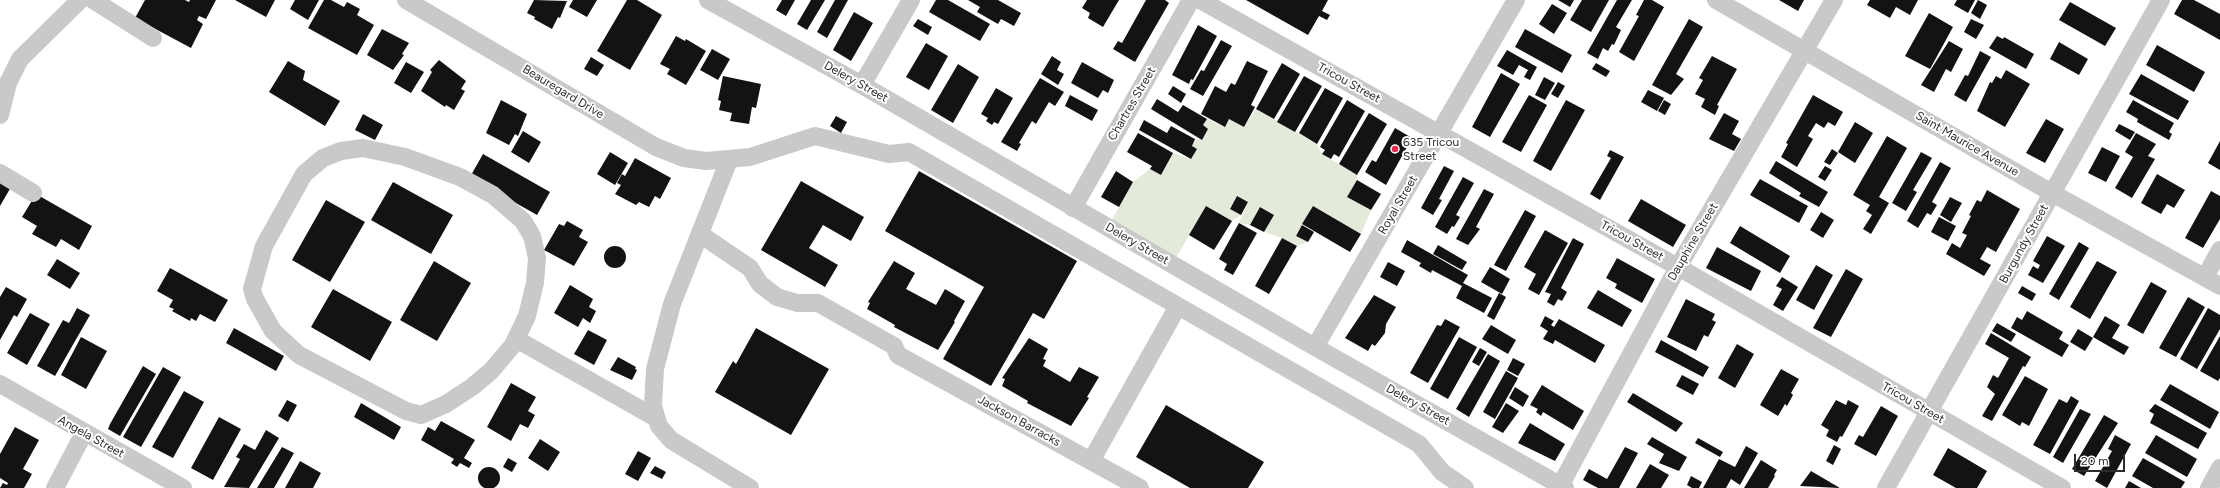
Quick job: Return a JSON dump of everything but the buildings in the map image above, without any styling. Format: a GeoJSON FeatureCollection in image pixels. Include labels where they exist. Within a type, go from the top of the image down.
{"type":"FeatureCollection","features":[{"type":"Feature","properties":{"kind":"street"},"geometry":{"type":"LineString","coordinates":[[0,115],[8,84],[20,59],[80,0]]}},
{"type":"Feature","properties":{"kind":"street"},"geometry":{"type":"LineString","coordinates":[[93,0],[153,38]]}},
{"type":"Feature","properties":{"kind":"street","name":"Beauregard Drive"},"geometry":{"type":"LineString","coordinates":[[406,0],[656,147],[684,158],[706,161],[750,157],[815,136],[889,154],[909,152],[1419,444],[1442,472],[1465,488]]}},
{"type":"Feature","properties":{"kind":"street","name":"Delery Street"},"geometry":{"type":"LineString","coordinates":[[708,0],[862,85],[1315,347],[1562,487]]}},
{"type":"Feature","properties":{"kind":"street"},"geometry":{"type":"LineString","coordinates":[[862,85],[911,0]]}},
{"type":"Feature","properties":{"kind":"street","name":"Chartres Street"},"geometry":{"type":"LineString","coordinates":[[1073,208],[1191,0]]}},
{"type":"Feature","properties":{"kind":"street","name":"Tricou Street"},"geometry":{"type":"LineString","coordinates":[[1200,0],[1678,266],[2062,488]]}},
{"type":"Feature","properties":{"kind":"street","name":"Royal Street"},"geometry":{"type":"LineString","coordinates":[[1315,347],[1440,134],[1516,0]]}},
{"type":"Feature","properties":{"kind":"street","name":"Saint Maurice Avenue"},"geometry":{"type":"LineString","coordinates":[[1716,0],[1804,49],[2052,193],[2212,281]]}},
{"type":"Feature","properties":{"kind":"street","name":"Dauphine Street"},"geometry":{"type":"LineString","coordinates":[[1562,487],[1678,266],[1834,0]]}},
{"type":"Feature","properties":{"kind":"street","name":"Burgundy Street"},"geometry":{"type":"LineString","coordinates":[[1886,488],[1930,413],[2161,0]]}},
{"type":"Feature","properties":{"kind":"street"},"geometry":{"type":"LineString","coordinates":[[363,148],[405,157],[460,177],[493,195],[523,220],[532,236],[537,258],[535,283],[527,316],[516,339],[491,371],[472,387],[446,404],[421,415],[406,411],[299,355],[273,331],[255,299],[252,289],[255,274],[264,246],[304,174],[323,158],[340,151],[363,148]]}},
{"type":"Feature","properties":{"kind":"street"},"geometry":{"type":"LineString","coordinates":[[729,160],[672,304],[655,369],[653,406],[659,426],[671,440],[713,467],[750,488]]}},
{"type":"Feature","properties":{"kind":"street"},"geometry":{"type":"LineString","coordinates":[[0,173],[33,193]]}},
{"type":"Feature","properties":{"kind":"street","name":"Jackson Barracks"},"geometry":{"type":"LineString","coordinates":[[700,234],[750,268],[760,284],[777,297],[797,303],[818,303],[894,346],[898,355],[1140,488]]}},
{"type":"Feature","properties":{"kind":"street"},"geometry":{"type":"LineString","coordinates":[[2212,281],[2220,250]]}},
{"type":"Feature","properties":{"kind":"street"},"geometry":{"type":"LineString","coordinates":[[1091,461],[1178,306]]}},
{"type":"Feature","properties":{"kind":"street"},"geometry":{"type":"LineString","coordinates":[[516,339],[656,418]]}},
{"type":"Feature","properties":{"kind":"street","name":"Angela Street"},"geometry":{"type":"LineString","coordinates":[[0,384],[183,488]]}},
{"type":"Feature","properties":{"kind":"street"},"geometry":{"type":"LineString","coordinates":[[55,488],[84,433]]}},
{"type":"Feature","properties":{"kind":"street"},"geometry":{"type":"LineString","coordinates":[[2209,488],[2220,468]]}},
{"type":"Feature","properties":{"kind":"green space"},"geometry":{"type":"Polygon","coordinates":[[[1256,109],[1317,144],[1322,154],[1357,175],[1357,180],[1347,197],[1371,210],[1361,234],[1313,206],[1296,236],[1308,242],[1297,246],[1282,238],[1264,232],[1274,215],[1261,207],[1250,225],[1239,223],[1248,202],[1237,196],[1230,208],[1241,215],[1232,221],[1206,206],[1172,265],[1108,227],[1133,182],[1150,169],[1161,175],[1173,153],[1191,159],[1197,149],[1192,146],[1195,139],[1202,140],[1208,129],[1203,125],[1207,119],[1224,127],[1229,119],[1244,127],[1256,109]]]}},
{"type":"Feature","properties":{"kind":"place","name":"635 Tricou Street"},"geometry":{"type":"Point","coordinates":[1395,149]}}]}
